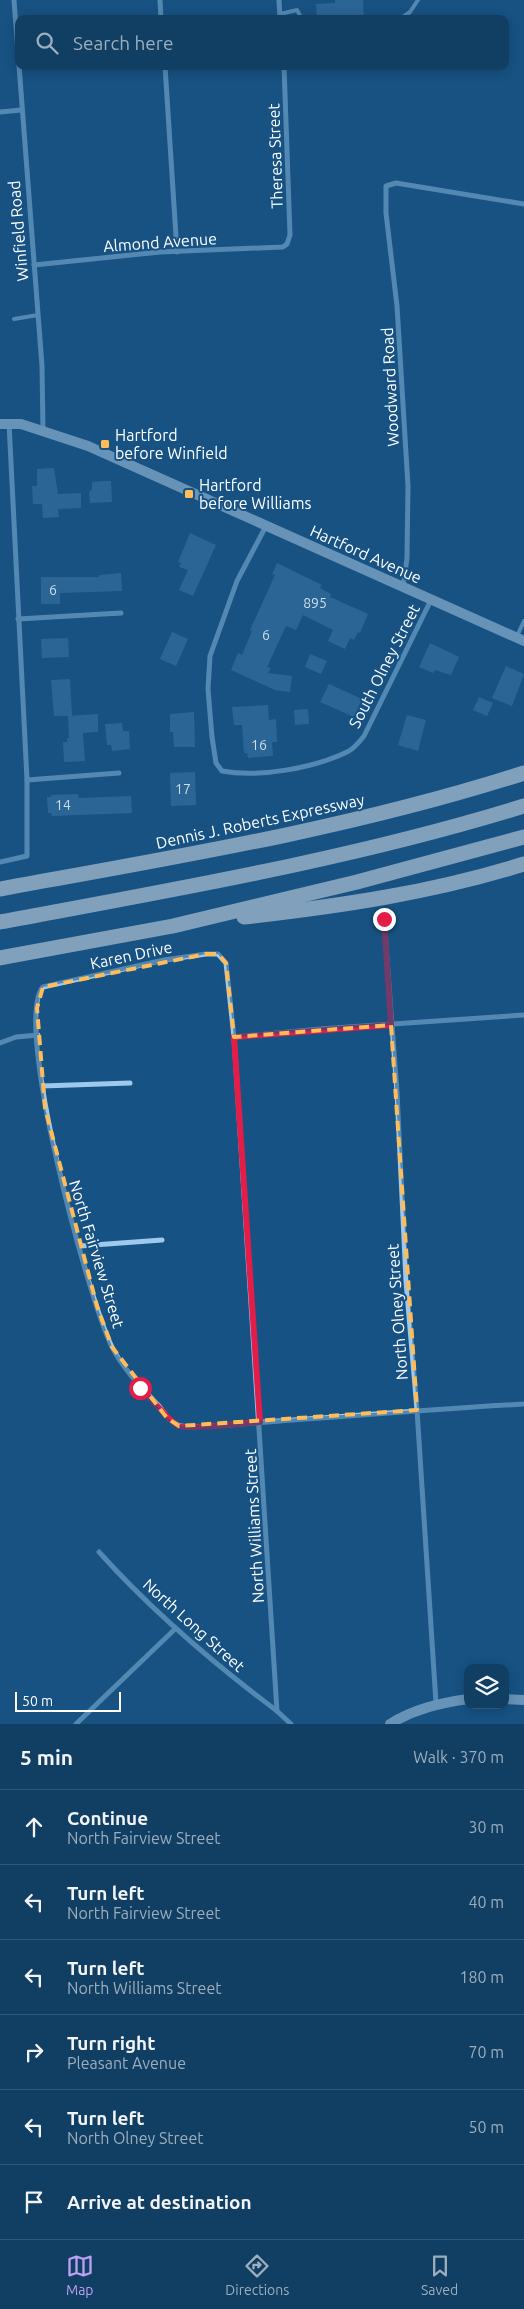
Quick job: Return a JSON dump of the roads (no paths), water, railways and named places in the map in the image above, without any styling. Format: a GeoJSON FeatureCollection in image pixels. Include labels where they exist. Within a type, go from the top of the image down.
{"type":"FeatureCollection","features":[{"type":"Feature","properties":{"kind":"highway","name":"Dennis J. Roberts Expressway"},"geometry":{"type":"LineString","coordinates":[[0,888],[298,834],[409,807],[524,773]]}},
{"type":"Feature","properties":{"kind":"highway"},"geometry":{"type":"LineString","coordinates":[[0,922],[319,861],[421,836],[524,806]]}},
{"type":"Feature","properties":{"kind":"highway"},"geometry":{"type":"LineString","coordinates":[[0,958],[173,926],[349,884],[524,837]]}},
{"type":"Feature","properties":{"kind":"highway"},"geometry":{"type":"LineString","coordinates":[[173,926],[391,898],[459,883],[524,864]]}},
{"type":"Feature","properties":{"kind":"main road","name":"Hartford Avenue"},"geometry":{"type":"LineString","coordinates":[[4,423],[43,431],[94,448],[520,639]]}},
{"type":"Feature","properties":{"kind":"main road"},"geometry":{"type":"LineString","coordinates":[[509,1699],[524,1700]]}},
{"type":"Feature","properties":{"kind":"main road"},"geometry":{"type":"LineString","coordinates":[[390,1724],[403,1716],[436,1703],[464,1700]]}},
{"type":"Feature","properties":{"kind":"street","name":"Winfield Road"},"geometry":{"type":"LineString","coordinates":[[14,0],[15,16]]}},
{"type":"Feature","properties":{"kind":"street"},"geometry":{"type":"LineString","coordinates":[[160,0],[161,15]]}},
{"type":"Feature","properties":{"kind":"street"},"geometry":{"type":"LineString","coordinates":[[279,0],[280,15]]}},
{"type":"Feature","properties":{"kind":"street","name":"Winfield Road"},"geometry":{"type":"LineString","coordinates":[[18,70],[38,315],[43,431]]}},
{"type":"Feature","properties":{"kind":"street"},"geometry":{"type":"LineString","coordinates":[[165,70],[177,252]]}},
{"type":"Feature","properties":{"kind":"street","name":"Theresa Street"},"geometry":{"type":"LineString","coordinates":[[284,70],[290,235],[287,244]]}},
{"type":"Feature","properties":{"kind":"street"},"geometry":{"type":"LineString","coordinates":[[0,112],[21,110]]}},
{"type":"Feature","properties":{"kind":"street","name":"Woodward Road"},"geometry":{"type":"LineString","coordinates":[[403,587],[407,558],[408,486],[398,306],[386,213],[386,186],[396,183],[524,204]]}},
{"type":"Feature","properties":{"kind":"street","name":"Almond Avenue"},"geometry":{"type":"LineString","coordinates":[[34,265],[177,252],[283,247],[287,244]]}},
{"type":"Feature","properties":{"kind":"street"},"geometry":{"type":"LineString","coordinates":[[0,862],[27,856],[27,780],[4,423]]}},
{"type":"Feature","properties":{"kind":"street","name":"South Olney Street"},"geometry":{"type":"LineString","coordinates":[[266,525],[237,581],[210,656],[208,689],[212,737],[219,768],[229,772],[254,773],[307,767],[350,752],[364,736],[432,600]]}},
{"type":"Feature","properties":{"kind":"street"},"geometry":{"type":"LineString","coordinates":[[18,619],[121,613]]}},
{"type":"Feature","properties":{"kind":"street"},"geometry":{"type":"LineString","coordinates":[[27,780],[119,773]]}},
{"type":"Feature","properties":{"kind":"street","name":"North Olney Street"},"geometry":{"type":"LineString","coordinates":[[384,919],[397,1092],[406,1281],[417,1410],[436,1703]]}},
{"type":"Feature","properties":{"kind":"street","name":"Karen Drive"},"geometry":{"type":"LineString","coordinates":[[40,990],[43,986],[164,960],[218,954],[226,963]]}},
{"type":"Feature","properties":{"kind":"street","name":"North Williams Street"},"geometry":{"type":"LineString","coordinates":[[226,963],[234,1037],[277,1710]]}},
{"type":"Feature","properties":{"kind":"street","name":"North Fairview Street"},"geometry":{"type":"LineString","coordinates":[[40,990],[37,999],[42,1086],[54,1148],[97,1306],[112,1347],[140,1388],[167,1418],[179,1426],[524,1404]]}},
{"type":"Feature","properties":{"kind":"street"},"geometry":{"type":"LineString","coordinates":[[234,1037],[524,1015]]}},
{"type":"Feature","properties":{"kind":"street"},"geometry":{"type":"LineString","coordinates":[[0,1042],[16,1037],[38,1035]]}},
{"type":"Feature","properties":{"kind":"street"},"geometry":{"type":"LineString","coordinates":[[42,1086],[130,1082]]}},
{"type":"Feature","properties":{"kind":"street"},"geometry":{"type":"LineString","coordinates":[[80,1246],[162,1240]]}},
{"type":"Feature","properties":{"kind":"street","name":"North Long Street"},"geometry":{"type":"LineString","coordinates":[[99,1552],[175,1629],[227,1674],[277,1710]]}},
{"type":"Feature","properties":{"kind":"street"},"geometry":{"type":"LineString","coordinates":[[76,1724],[175,1629]]}},
{"type":"Feature","properties":{"kind":"street"},"geometry":{"type":"LineString","coordinates":[[277,1710],[291,1724]]}},
{"type":"Feature","properties":{"kind":"lane"},"geometry":{"type":"LineString","coordinates":[[406,15],[418,0]]}},
{"type":"Feature","properties":{"kind":"lane"},"geometry":{"type":"LineString","coordinates":[[283,15],[297,10],[300,15]]}},
{"type":"Feature","properties":{"kind":"lane"},"geometry":{"type":"LineString","coordinates":[[14,319],[38,315]]}},
{"type":"Feature","properties":{"kind":"lane"},"geometry":{"type":"LineString","coordinates":[[520,639],[524,621]]}},
{"type":"Feature","properties":{"kind":"place","name":"Hartford before Winfield"},"geometry":{"type":"Point","coordinates":[105,444]}},
{"type":"Feature","properties":{"kind":"place","name":"Hartford before Williams"},"geometry":{"type":"Point","coordinates":[189,494]}}]}
